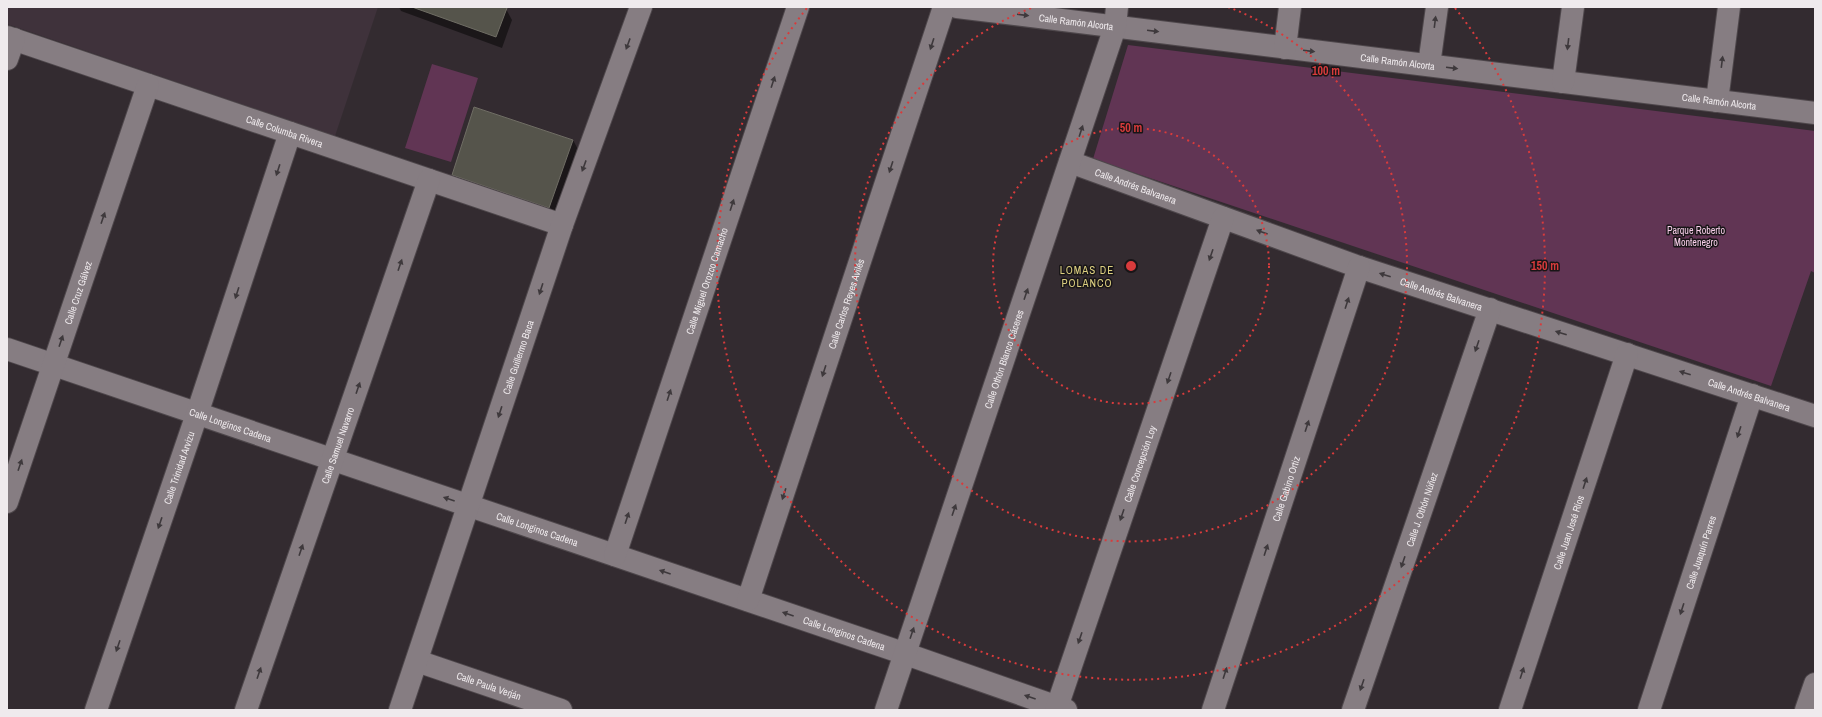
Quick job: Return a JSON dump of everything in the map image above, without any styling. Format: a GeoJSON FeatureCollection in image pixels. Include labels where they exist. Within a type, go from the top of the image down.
{"type":"FeatureCollection","features":[{"type":"Feature","properties":{"kind":"street","name":"Calle Guillermo Baca"},"geometry":{"type":"LineString","coordinates":[[400,710],[562,225],[641,7]]}},
{"type":"Feature","properties":{"kind":"street","name":"Calle Miguel Orozco Camacho"},"geometry":{"type":"LineString","coordinates":[[615,555],[798,7]]}},
{"type":"Feature","properties":{"kind":"street","name":"Calle Carlos Reyes Avilés"},"geometry":{"type":"LineString","coordinates":[[748,600],[944,7]]}},
{"type":"Feature","properties":{"kind":"street","name":"Calle Ramón Alcorta"},"geometry":{"type":"LineString","coordinates":[[957,7],[1116,17],[1285,48],[1815,113]]}},
{"type":"Feature","properties":{"kind":"street"},"geometry":{"type":"LineString","coordinates":[[1285,48],[1290,7]]}},
{"type":"Feature","properties":{"kind":"street"},"geometry":{"type":"LineString","coordinates":[[1429,65],[1437,7]]}},
{"type":"Feature","properties":{"kind":"street"},"geometry":{"type":"LineString","coordinates":[[1563,82],[1573,7]]}},
{"type":"Feature","properties":{"kind":"street"},"geometry":{"type":"LineString","coordinates":[[1717,101],[1729,7]]}},
{"type":"Feature","properties":{"kind":"street","name":"Calle Othón Blanco Cáceres"},"geometry":{"type":"LineString","coordinates":[[886,710],[1070,162],[1116,17]]}},
{"type":"Feature","properties":{"kind":"street","name":"Calle Columba Rivera"},"geometry":{"type":"LineString","coordinates":[[9,45],[148,84],[562,225]]}},
{"type":"Feature","properties":{"kind":"street","name":"Calle Cruz Gálvez"},"geometry":{"type":"LineString","coordinates":[[7,502],[148,84]]}},
{"type":"Feature","properties":{"kind":"street","name":"Calle Trinidad Arvizu"},"geometry":{"type":"LineString","coordinates":[[96,710],[197,414],[290,133]]}},
{"type":"Feature","properties":{"kind":"street","name":"Calle Andrés Balvanera"},"geometry":{"type":"LineString","coordinates":[[1070,162],[1359,267],[1815,416]]}},
{"type":"Feature","properties":{"kind":"street","name":"Calle Samuel Navarro"},"geometry":{"type":"LineString","coordinates":[[246,710],[429,180]]}},
{"type":"Feature","properties":{"kind":"street","name":"Calle Concepción Loy"},"geometry":{"type":"LineString","coordinates":[[1060,709],[1223,218]]}},
{"type":"Feature","properties":{"kind":"street","name":"Calle Gabino Ortiz"},"geometry":{"type":"LineString","coordinates":[[1213,710],[1359,267]]}},
{"type":"Feature","properties":{"kind":"street","name":"Calle J. Othón Núñez"},"geometry":{"type":"LineString","coordinates":[[1353,710],[1490,309]]}},
{"type":"Feature","properties":{"kind":"street","name":"Calle Longinos Cadena"},"geometry":{"type":"LineString","coordinates":[[7,349],[906,654],[1060,709]]}},
{"type":"Feature","properties":{"kind":"street","name":"Calle Juan José Ríos"},"geometry":{"type":"LineString","coordinates":[[1510,710],[1627,354]]}},
{"type":"Feature","properties":{"kind":"street","name":"Calle Juaquín Parres"},"geometry":{"type":"LineString","coordinates":[[1649,710],[1752,395]]}},
{"type":"Feature","properties":{"kind":"street","name":"Calle Paula Verján"},"geometry":{"type":"LineString","coordinates":[[416,661],[550,708]]}},
{"type":"Feature","properties":{"kind":"street"},"geometry":{"type":"LineString","coordinates":[[1806,710],[1815,684]]}},
{"type":"Feature","properties":{"kind":"shaded area"},"geometry":{"type":"Polygon","coordinates":[[[7,7],[378,7],[335,136],[7,24],[7,7]]]}},
{"type":"Feature","properties":{"kind":"green space","name":"Parque Roberto Montenegro"},"geometry":{"type":"Polygon","coordinates":[[[1128,45],[1815,131],[1815,273],[1811,271],[1771,386],[1093,159],[1128,45]]]}},
{"type":"Feature","properties":{"kind":"green space"},"geometry":{"type":"Polygon","coordinates":[[[432,64],[478,78],[451,162],[405,148],[432,64]]]}},
{"type":"Feature","properties":{"kind":"building"},"geometry":{"type":"Polygon","coordinates":[[[412,7],[504,7],[507,8],[496,37],[412,7]]]}},
{"type":"Feature","properties":{"kind":"building"},"geometry":{"type":"Polygon","coordinates":[[[474,107],[573,140],[549,208],[452,175],[474,107]]]}},
{"type":"Feature","properties":{"kind":"district","name":"LOMAS DE POLANCO"},"geometry":{"type":"Point","coordinates":[1087,276]}}]}
